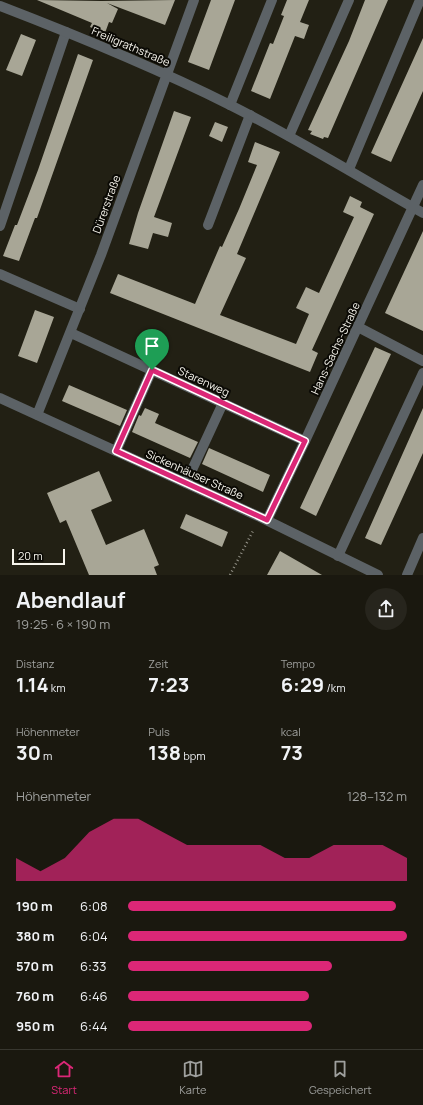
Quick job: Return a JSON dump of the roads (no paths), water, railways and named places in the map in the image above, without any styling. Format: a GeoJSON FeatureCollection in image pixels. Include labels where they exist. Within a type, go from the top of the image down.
{"type":"FeatureCollection","features":[{"type":"Feature","properties":{"kind":"street","name":"Dürerstraße"},"geometry":{"type":"LineString","coordinates":[[37,415],[71,333],[194,0]]}},
{"type":"Feature","properties":{"kind":"street"},"geometry":{"type":"LineString","coordinates":[[230,105],[272,0]]}},
{"type":"Feature","properties":{"kind":"street"},"geometry":{"type":"LineString","coordinates":[[289,136],[349,0]]}},
{"type":"Feature","properties":{"kind":"street"},"geometry":{"type":"LineString","coordinates":[[349,169],[420,0]]}},
{"type":"Feature","properties":{"kind":"street","name":"Freiligrathstraße"},"geometry":{"type":"LineString","coordinates":[[0,6],[166,74],[230,105],[349,169],[423,213]]}},
{"type":"Feature","properties":{"kind":"street"},"geometry":{"type":"LineString","coordinates":[[0,226],[66,32]]}},
{"type":"Feature","properties":{"kind":"street"},"geometry":{"type":"LineString","coordinates":[[208,225],[250,115]]}},
{"type":"Feature","properties":{"kind":"street","name":"Hans-Sachs-Straße"},"geometry":{"type":"LineString","coordinates":[[263,519],[305,441],[423,185]]}},
{"type":"Feature","properties":{"kind":"street"},"geometry":{"type":"LineString","coordinates":[[0,274],[80,309]]}},
{"type":"Feature","properties":{"kind":"street"},"geometry":{"type":"LineString","coordinates":[[358,327],[423,361]]}},
{"type":"Feature","properties":{"kind":"street","name":"Starenweg"},"geometry":{"type":"LineString","coordinates":[[71,333],[305,441]]}},
{"type":"Feature","properties":{"kind":"street"},"geometry":{"type":"LineString","coordinates":[[116,451],[152,370]]}},
{"type":"Feature","properties":{"kind":"street"},"geometry":{"type":"LineString","coordinates":[[338,556],[423,373]]}},
{"type":"Feature","properties":{"kind":"street","name":"Sickenhäuser Straße"},"geometry":{"type":"LineString","coordinates":[[0,398],[263,519],[378,575]]}},
{"type":"Feature","properties":{"kind":"street"},"geometry":{"type":"LineString","coordinates":[[186,483],[223,403]]}},
{"type":"Feature","properties":{"kind":"street"},"geometry":{"type":"LineString","coordinates":[[407,575],[423,538]]}}]}
